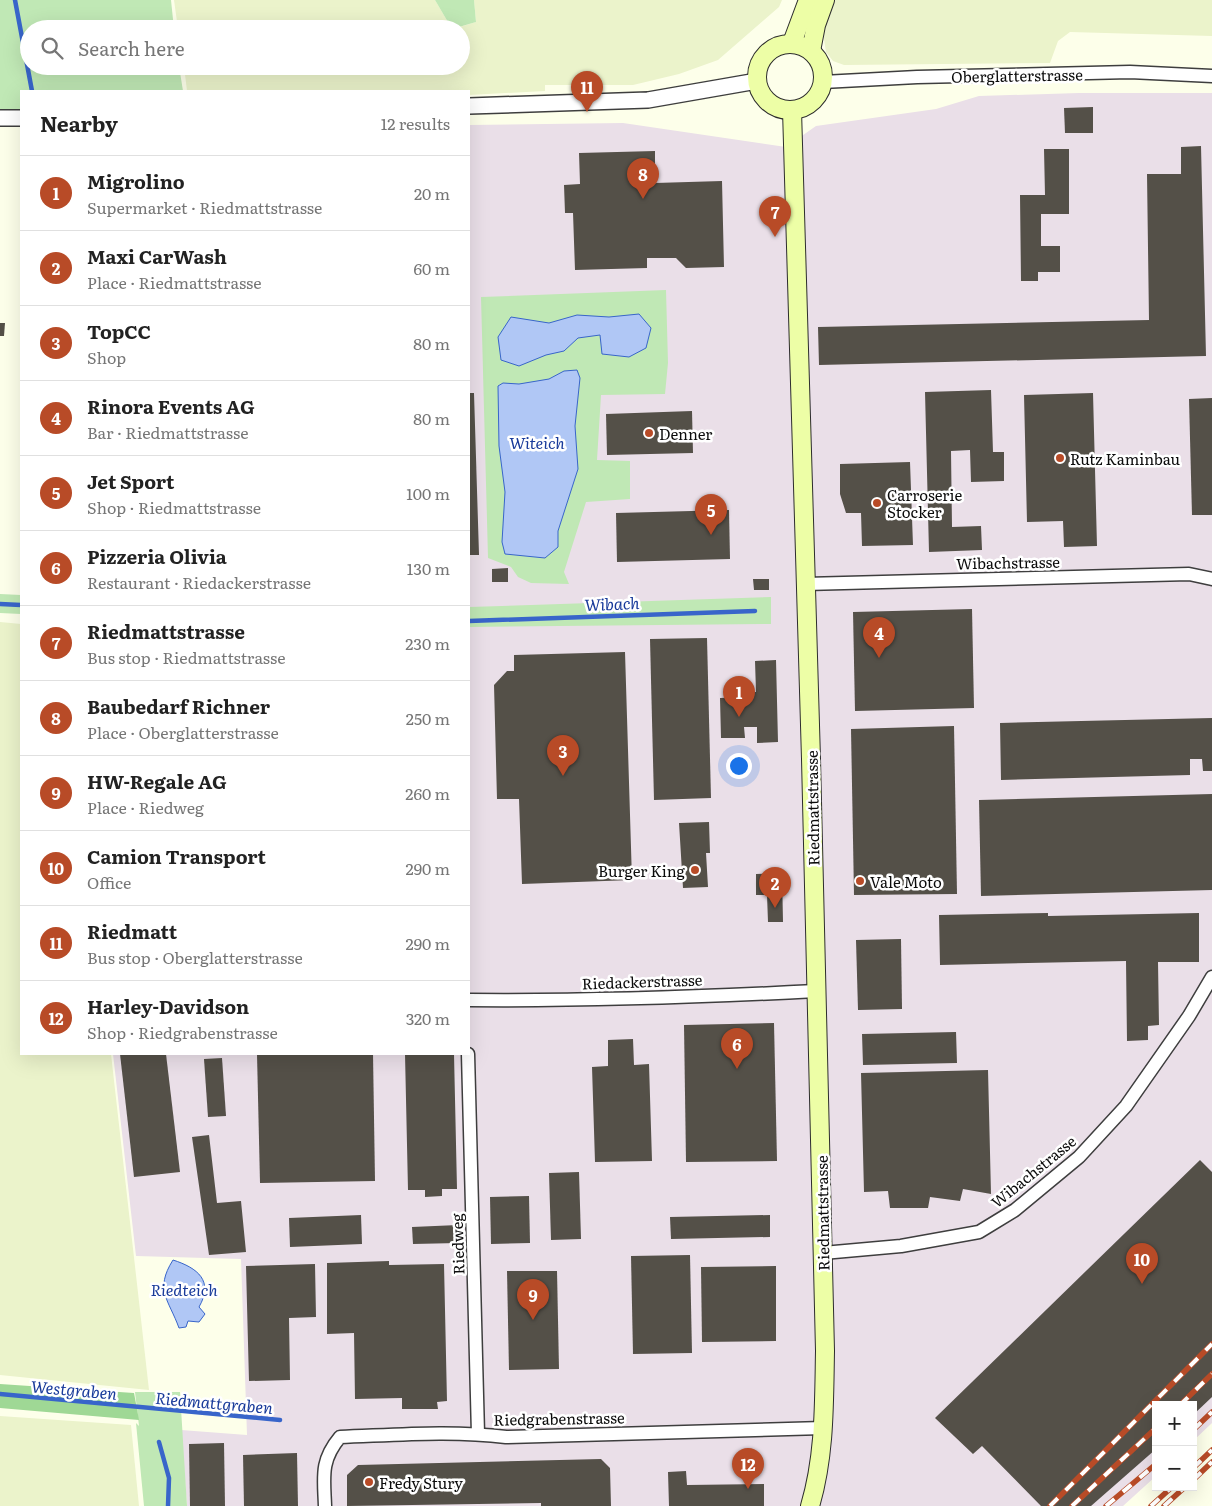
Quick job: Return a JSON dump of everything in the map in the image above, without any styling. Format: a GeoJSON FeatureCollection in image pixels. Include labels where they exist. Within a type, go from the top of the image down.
{"type":"FeatureCollection","features":[{"type":"Feature","properties":{"kind":"main road"},"geometry":{"type":"LineString","coordinates":[[792,44],[808,0]]}},
{"type":"Feature","properties":{"kind":"main road"},"geometry":{"type":"LineString","coordinates":[[811,51],[816,25],[825,0]]}},
{"type":"Feature","properties":{"kind":"main road"},"geometry":{"type":"LineString","coordinates":[[792,44],[811,51],[821,65],[823,82],[815,98],[801,108],[792,110],[782,109],[765,99],[757,81],[760,62],[766,54],[774,48],[792,44]]}},
{"type":"Feature","properties":{"kind":"main road","name":"Riedmattstrasse"},"geometry":{"type":"LineString","coordinates":[[792,110],[825,1351],[823,1428],[817,1475],[810,1506]]}},
{"type":"Feature","properties":{"kind":"street","name":"Oberglatterstrasse"},"geometry":{"type":"LineString","coordinates":[[823,82],[917,76],[1130,72],[1212,76]]}},
{"type":"Feature","properties":{"kind":"street"},"geometry":{"type":"LineString","coordinates":[[470,106],[648,100],[757,81]]}},
{"type":"Feature","properties":{"kind":"street"},"geometry":{"type":"LineString","coordinates":[[0,118],[20,118]]}},
{"type":"Feature","properties":{"kind":"street","name":"Wibachstrasse"},"geometry":{"type":"LineString","coordinates":[[805,584],[1189,574],[1212,579]]}},
{"type":"Feature","properties":{"kind":"street","name":"Wibachstrasse"},"geometry":{"type":"LineString","coordinates":[[823,1253],[901,1246],[979,1232],[1014,1210],[1079,1157],[1126,1106],[1189,1016],[1212,977]]}},
{"type":"Feature","properties":{"kind":"street","name":"Riedackerstrasse"},"geometry":{"type":"LineString","coordinates":[[470,1000],[517,1001],[672,997],[816,991]]}},
{"type":"Feature","properties":{"kind":"street","name":"Riedweg"},"geometry":{"type":"LineString","coordinates":[[468,1055],[478,1434]]}},
{"type":"Feature","properties":{"kind":"street","name":"Riedgrabenstrasse"},"geometry":{"type":"LineString","coordinates":[[325,1506],[324,1462],[329,1450],[340,1437],[478,1434],[506,1438],[823,1428]]}},
{"type":"Feature","properties":{"kind":"shaded area"},"geometry":{"type":"Polygon","coordinates":[[[1079,93],[1212,93],[1212,1423],[1197,1437],[1197,1401],[1152,1401],[1152,1480],[1123,1506],[187,1506],[181,1430],[247,1435],[241,1259],[136,1256],[113,1055],[470,1055],[470,125],[623,123],[786,147],[816,126],[936,109],[979,96],[1079,93]]]}},
{"type":"Feature","properties":{"kind":"green space"},"geometry":{"type":"Polygon","coordinates":[[[0,0],[171,0],[173,20],[20,20],[20,75],[180,75],[183,90],[20,90],[20,118],[0,118],[0,0]]]}},
{"type":"Feature","properties":{"kind":"green space"},"geometry":{"type":"Polygon","coordinates":[[[174,0],[435,0],[447,20],[177,20],[174,0]]]}},
{"type":"Feature","properties":{"kind":"green space"},"geometry":{"type":"Polygon","coordinates":[[[435,0],[474,0],[476,22],[470,24],[470,20],[447,20],[435,0]]]}},
{"type":"Feature","properties":{"kind":"green space"},"geometry":{"type":"Polygon","coordinates":[[[474,0],[782,0],[779,7],[718,60],[679,74],[633,85],[545,85],[545,91],[470,95],[470,90],[187,90],[185,75],[470,75],[470,24],[476,22],[474,0]]]}},
{"type":"Feature","properties":{"kind":"green space"},"geometry":{"type":"Polygon","coordinates":[[[835,0],[1212,0],[1212,36],[1070,32],[1058,41],[1050,63],[844,65],[833,61],[826,52],[823,33],[835,0]]]}},
{"type":"Feature","properties":{"kind":"green space"},"geometry":{"type":"Polygon","coordinates":[[[666,290],[668,363],[665,394],[601,395],[597,460],[630,461],[630,499],[586,502],[564,572],[569,584],[531,583],[518,577],[511,567],[488,558],[481,297],[666,290]]]}},
{"type":"Feature","properties":{"kind":"green space"},"geometry":{"type":"Polygon","coordinates":[[[0,594],[20,595],[20,614],[0,613],[0,594]]]}},
{"type":"Feature","properties":{"kind":"green space"},"geometry":{"type":"Polygon","coordinates":[[[771,597],[771,624],[470,627],[470,607],[771,597]]]}},
{"type":"Feature","properties":{"kind":"green space"},"geometry":{"type":"Polygon","coordinates":[[[0,622],[20,624],[20,1055],[111,1055],[149,1390],[0,1375],[0,622]]]}},
{"type":"Feature","properties":{"kind":"green space"},"geometry":{"type":"Polygon","coordinates":[[[0,1384],[134,1393],[139,1420],[0,1408],[0,1384]]]}},
{"type":"Feature","properties":{"kind":"green space"},"geometry":{"type":"Polygon","coordinates":[[[135,1392],[180,1392],[187,1506],[144,1506],[135,1392]]]}},
{"type":"Feature","properties":{"kind":"green space"},"geometry":{"type":"Polygon","coordinates":[[[0,1416],[131,1425],[139,1506],[0,1506],[0,1416]]]}},
{"type":"Feature","properties":{"kind":"water"},"geometry":{"type":"Polygon","coordinates":[[[639,314],[651,328],[646,348],[629,357],[602,354],[600,335],[578,338],[564,351],[546,355],[519,366],[501,360],[498,337],[511,317],[549,323],[577,315],[609,317],[639,314]]]}},
{"type":"Feature","properties":{"kind":"water","name":"Witeich"},"geometry":{"type":"Polygon","coordinates":[[[577,370],[580,378],[575,426],[578,469],[558,531],[558,547],[545,558],[505,554],[502,542],[505,492],[499,446],[498,386],[503,383],[519,384],[549,379],[564,371],[577,370]]]}},
{"type":"Feature","properties":{"kind":"water","name":"Riedteich"},"geometry":{"type":"Polygon","coordinates":[[[173,1260],[190,1267],[196,1272],[204,1283],[205,1290],[199,1307],[205,1314],[199,1322],[188,1321],[186,1327],[179,1328],[165,1295],[164,1287],[167,1270],[173,1260]]]}},
{"type":"Feature","properties":{"kind":"building"},"geometry":{"type":"Polygon","coordinates":[[[1093,107],[1093,133],[1065,133],[1064,108],[1093,107]]]}},
{"type":"Feature","properties":{"kind":"building"},"geometry":{"type":"Polygon","coordinates":[[[1201,146],[1206,356],[819,365],[818,327],[1149,320],[1147,174],[1181,174],[1181,147],[1201,146]]]}},
{"type":"Feature","properties":{"kind":"building"},"geometry":{"type":"Polygon","coordinates":[[[1044,149],[1069,149],[1069,214],[1041,214],[1041,246],[1060,246],[1060,272],[1038,272],[1038,281],[1021,281],[1020,195],[1045,195],[1044,149]]]}},
{"type":"Feature","properties":{"kind":"building"},"geometry":{"type":"Polygon","coordinates":[[[655,151],[655,183],[722,181],[724,267],[686,268],[676,258],[647,258],[647,268],[575,270],[573,213],[565,213],[564,185],[580,184],[579,153],[655,151]]]}},
{"type":"Feature","properties":{"kind":"building"},"geometry":{"type":"Polygon","coordinates":[[[0,323],[5,323],[4,336],[0,336],[0,323]]]}},
{"type":"Feature","properties":{"kind":"building"},"geometry":{"type":"Polygon","coordinates":[[[991,390],[993,452],[1004,452],[1004,481],[971,482],[970,450],[951,451],[952,527],[981,526],[982,550],[929,552],[925,392],[991,390]]]}},
{"type":"Feature","properties":{"kind":"building"},"geometry":{"type":"Polygon","coordinates":[[[470,393],[474,393],[479,555],[470,555],[470,393]]]}},
{"type":"Feature","properties":{"kind":"building","name":"Rutz Kaminbau"},"geometry":{"type":"Polygon","coordinates":[[[1093,393],[1097,546],[1064,547],[1063,521],[1027,522],[1024,395],[1093,393]]]}},
{"type":"Feature","properties":{"kind":"building"},"geometry":{"type":"Polygon","coordinates":[[[1212,398],[1212,515],[1192,515],[1189,399],[1212,398]]]}},
{"type":"Feature","properties":{"kind":"building","name":"Denner"},"geometry":{"type":"Polygon","coordinates":[[[692,411],[693,453],[607,455],[606,414],[692,411]]]}},
{"type":"Feature","properties":{"kind":"building","name":"Carroserie Stocker"},"geometry":{"type":"Polygon","coordinates":[[[910,462],[913,545],[862,546],[861,513],[846,513],[840,494],[840,464],[910,462]]]}},
{"type":"Feature","properties":{"kind":"building"},"geometry":{"type":"Polygon","coordinates":[[[729,510],[730,559],[617,562],[616,513],[729,510]]]}},
{"type":"Feature","properties":{"kind":"building"},"geometry":{"type":"Polygon","coordinates":[[[508,568],[508,582],[492,582],[492,569],[508,568]]]}},
{"type":"Feature","properties":{"kind":"building"},"geometry":{"type":"Polygon","coordinates":[[[753,579],[769,579],[769,590],[754,590],[753,579]]]}},
{"type":"Feature","properties":{"kind":"building"},"geometry":{"type":"Polygon","coordinates":[[[972,609],[974,708],[855,711],[853,612],[972,609]]]}},
{"type":"Feature","properties":{"kind":"building"},"geometry":{"type":"Polygon","coordinates":[[[707,638],[711,798],[654,800],[650,639],[707,638]]]}},
{"type":"Feature","properties":{"kind":"building"},"geometry":{"type":"Polygon","coordinates":[[[625,652],[632,880],[522,884],[519,799],[497,799],[494,685],[507,671],[514,671],[514,655],[625,652]]]}},
{"type":"Feature","properties":{"kind":"building"},"geometry":{"type":"Polygon","coordinates":[[[776,660],[778,742],[757,743],[757,727],[744,727],[745,738],[721,738],[720,698],[742,697],[742,692],[756,692],[755,661],[776,660]]]}},
{"type":"Feature","properties":{"kind":"building"},"geometry":{"type":"Polygon","coordinates":[[[1212,718],[1212,771],[1203,771],[1202,759],[1190,759],[1190,775],[1001,780],[1000,723],[1212,718]]]}},
{"type":"Feature","properties":{"kind":"building"},"geometry":{"type":"Polygon","coordinates":[[[954,726],[957,894],[854,895],[851,729],[954,726]]]}},
{"type":"Feature","properties":{"kind":"building"},"geometry":{"type":"Polygon","coordinates":[[[1212,794],[1212,890],[981,896],[979,800],[1212,794]]]}},
{"type":"Feature","properties":{"kind":"building","name":"Burger King"},"geometry":{"type":"Polygon","coordinates":[[[709,822],[710,853],[706,853],[708,887],[683,888],[679,823],[709,822]]]}},
{"type":"Feature","properties":{"kind":"building"},"geometry":{"type":"Polygon","coordinates":[[[782,873],[783,922],[768,922],[767,895],[756,895],[756,874],[782,873]]]}},
{"type":"Feature","properties":{"kind":"building"},"geometry":{"type":"Polygon","coordinates":[[[1048,913],[1048,916],[1199,913],[1199,962],[1158,962],[1159,1025],[1148,1026],[1148,1040],[1127,1041],[1126,961],[940,965],[939,915],[1048,913]]]}},
{"type":"Feature","properties":{"kind":"building"},"geometry":{"type":"Polygon","coordinates":[[[901,939],[902,1009],[858,1010],[856,940],[901,939]]]}},
{"type":"Feature","properties":{"kind":"building"},"geometry":{"type":"Polygon","coordinates":[[[774,1023],[777,1161],[686,1162],[684,1025],[774,1023]]]}},
{"type":"Feature","properties":{"kind":"building"},"geometry":{"type":"Polygon","coordinates":[[[956,1032],[957,1063],[863,1065],[862,1034],[956,1032]]]}},
{"type":"Feature","properties":{"kind":"building"},"geometry":{"type":"Polygon","coordinates":[[[633,1039],[634,1065],[649,1064],[652,1161],[595,1162],[592,1067],[608,1066],[608,1040],[633,1039]]]}},
{"type":"Feature","properties":{"kind":"building"},"geometry":{"type":"Polygon","coordinates":[[[120,1055],[166,1055],[180,1172],[134,1177],[120,1055]]]}},
{"type":"Feature","properties":{"kind":"building"},"geometry":{"type":"Polygon","coordinates":[[[257,1055],[373,1055],[375,1181],[260,1183],[257,1055]]]}},
{"type":"Feature","properties":{"kind":"building"},"geometry":{"type":"Polygon","coordinates":[[[405,1055],[454,1055],[457,1189],[442,1189],[442,1196],[425,1197],[425,1190],[408,1190],[405,1055]]]}},
{"type":"Feature","properties":{"kind":"building"},"geometry":{"type":"Polygon","coordinates":[[[222,1058],[226,1116],[208,1117],[204,1059],[222,1058]]]}},
{"type":"Feature","properties":{"kind":"building"},"geometry":{"type":"Polygon","coordinates":[[[988,1070],[991,1194],[963,1189],[960,1201],[930,1197],[928,1208],[890,1208],[888,1191],[864,1192],[861,1073],[988,1070]]]}},
{"type":"Feature","properties":{"kind":"building"},"geometry":{"type":"Polygon","coordinates":[[[209,1135],[217,1203],[241,1201],[246,1252],[209,1255],[192,1137],[209,1135]]]}},
{"type":"Feature","properties":{"kind":"building"},"geometry":{"type":"Polygon","coordinates":[[[1200,1160],[1212,1172],[1212,1397],[1197,1411],[1197,1401],[1152,1401],[1152,1453],[1091,1506],[1041,1506],[982,1446],[973,1454],[935,1418],[1200,1160]]]}},
{"type":"Feature","properties":{"kind":"building"},"geometry":{"type":"Polygon","coordinates":[[[579,1172],[581,1239],[551,1240],[549,1173],[579,1172]]]}},
{"type":"Feature","properties":{"kind":"building"},"geometry":{"type":"Polygon","coordinates":[[[529,1196],[530,1243],[491,1244],[490,1197],[529,1196]]]}},
{"type":"Feature","properties":{"kind":"building"},"geometry":{"type":"Polygon","coordinates":[[[361,1215],[362,1244],[290,1247],[289,1218],[361,1215]]]}},
{"type":"Feature","properties":{"kind":"building"},"geometry":{"type":"Polygon","coordinates":[[[770,1215],[770,1237],[671,1239],[670,1217],[770,1215]]]}},
{"type":"Feature","properties":{"kind":"building"},"geometry":{"type":"Polygon","coordinates":[[[458,1225],[458,1243],[413,1244],[412,1227],[458,1225]]]}},
{"type":"Feature","properties":{"kind":"building"},"geometry":{"type":"Polygon","coordinates":[[[690,1255],[692,1353],[633,1354],[631,1256],[690,1255]]]}},
{"type":"Feature","properties":{"kind":"building"},"geometry":{"type":"Polygon","coordinates":[[[389,1261],[389,1265],[444,1264],[447,1401],[437,1402],[438,1409],[402,1409],[402,1398],[355,1399],[354,1333],[327,1334],[327,1263],[389,1261]]]}},
{"type":"Feature","properties":{"kind":"building"},"geometry":{"type":"Polygon","coordinates":[[[315,1264],[316,1317],[289,1318],[290,1380],[249,1381],[246,1266],[315,1264]]]}},
{"type":"Feature","properties":{"kind":"building"},"geometry":{"type":"Polygon","coordinates":[[[776,1266],[776,1341],[702,1342],[701,1267],[776,1266]]]}},
{"type":"Feature","properties":{"kind":"building"},"geometry":{"type":"Polygon","coordinates":[[[507,1271],[557,1271],[559,1369],[509,1370],[507,1271]]]}},
{"type":"Feature","properties":{"kind":"building"},"geometry":{"type":"Polygon","coordinates":[[[224,1443],[225,1506],[190,1506],[189,1444],[224,1443]]]}},
{"type":"Feature","properties":{"kind":"building"},"geometry":{"type":"Polygon","coordinates":[[[297,1453],[298,1506],[244,1506],[243,1455],[297,1453]]]}},
{"type":"Feature","properties":{"kind":"building"},"geometry":{"type":"Polygon","coordinates":[[[601,1459],[610,1468],[611,1506],[541,1506],[541,1503],[347,1506],[347,1475],[358,1465],[601,1459]]]}},
{"type":"Feature","properties":{"kind":"building"},"geometry":{"type":"Polygon","coordinates":[[[686,1471],[687,1485],[764,1484],[764,1506],[669,1506],[668,1472],[686,1471]]]}},
{"type":"Feature","properties":{"kind":"waterway"},"geometry":{"type":"LineString","coordinates":[[15,0],[20,27]]}},
{"type":"Feature","properties":{"kind":"waterway"},"geometry":{"type":"LineString","coordinates":[[29,75],[32,90]]}},
{"type":"Feature","properties":{"kind":"waterway"},"geometry":{"type":"LineString","coordinates":[[0,604],[20,605]]}},
{"type":"Feature","properties":{"kind":"waterway","name":"Wibach"},"geometry":{"type":"LineString","coordinates":[[470,621],[755,611]]}},
{"type":"Feature","properties":{"kind":"waterway","name":"Westgraben"},"geometry":{"type":"LineString","coordinates":[[0,1394],[280,1420]]}},
{"type":"Feature","properties":{"kind":"waterway"},"geometry":{"type":"LineString","coordinates":[[159,1442],[169,1478],[168,1506]]}},
{"type":"Feature","properties":{"kind":"railway"},"geometry":{"type":"LineString","coordinates":[[1050,1506],[1212,1344]]}},
{"type":"Feature","properties":{"kind":"railway"},"geometry":{"type":"LineString","coordinates":[[1184,1401],[1212,1374]]}},
{"type":"Feature","properties":{"kind":"railway"},"geometry":{"type":"LineString","coordinates":[[1197,1426],[1212,1412]]}},
{"type":"Feature","properties":{"kind":"railway"},"geometry":{"type":"LineString","coordinates":[[1072,1506],[1152,1432]]}},
{"type":"Feature","properties":{"kind":"railway"},"geometry":{"type":"LineString","coordinates":[[1197,1464],[1212,1450]]}},
{"type":"Feature","properties":{"kind":"railway"},"geometry":{"type":"LineString","coordinates":[[1197,1476],[1212,1462]]}},
{"type":"Feature","properties":{"kind":"railway"},"geometry":{"type":"LineString","coordinates":[[1106,1506],[1152,1467]]}},
{"type":"Feature","properties":{"kind":"railway"},"geometry":{"type":"LineString","coordinates":[[1151,1506],[1168,1491]]}},
{"type":"Feature","properties":{"kind":"railway"},"geometry":{"type":"LineString","coordinates":[[1164,1506],[1181,1491]]}},
{"type":"Feature","properties":{"kind":"place","name":"Riedmatt"},"geometry":{"type":"Point","coordinates":[587,112]}},
{"type":"Feature","properties":{"kind":"place","name":"Baubedarf Richner"},"geometry":{"type":"Point","coordinates":[643,199]}},
{"type":"Feature","properties":{"kind":"place","name":"Riedmattstrasse"},"geometry":{"type":"Point","coordinates":[775,237]}},
{"type":"Feature","properties":{"kind":"place","name":"Denner"},"geometry":{"type":"Point","coordinates":[649,433]}},
{"type":"Feature","properties":{"kind":"place","name":"Rutz Kaminbau"},"geometry":{"type":"Point","coordinates":[1060,458]}},
{"type":"Feature","properties":{"kind":"place","name":"Carroserie Stocker"},"geometry":{"type":"Point","coordinates":[877,503]}},
{"type":"Feature","properties":{"kind":"place","name":"Jet Sport"},"geometry":{"type":"Point","coordinates":[711,535]}},
{"type":"Feature","properties":{"kind":"place","name":"Rinora Events AG"},"geometry":{"type":"Point","coordinates":[879,658]}},
{"type":"Feature","properties":{"kind":"place","name":"Migrolino"},"geometry":{"type":"Point","coordinates":[739,717]}},
{"type":"Feature","properties":{"kind":"place","name":"TopCC"},"geometry":{"type":"Point","coordinates":[563,776]}},
{"type":"Feature","properties":{"kind":"place","name":"Burger King"},"geometry":{"type":"Point","coordinates":[695,870]}},
{"type":"Feature","properties":{"kind":"place","name":"Vale Moto"},"geometry":{"type":"Point","coordinates":[860,881]}},
{"type":"Feature","properties":{"kind":"place","name":"Maxi CarWash"},"geometry":{"type":"Point","coordinates":[775,908]}},
{"type":"Feature","properties":{"kind":"place","name":"Pizzeria Olivia"},"geometry":{"type":"Point","coordinates":[737,1069]}},
{"type":"Feature","properties":{"kind":"place","name":"Camion Transport"},"geometry":{"type":"Point","coordinates":[1142,1284]}},
{"type":"Feature","properties":{"kind":"place","name":"HW-Regale AG"},"geometry":{"type":"Point","coordinates":[533,1320]}},
{"type":"Feature","properties":{"kind":"place","name":"Fredy Stury"},"geometry":{"type":"Point","coordinates":[369,1482]}},
{"type":"Feature","properties":{"kind":"place","name":"Harley-Davidson"},"geometry":{"type":"Point","coordinates":[748,1489]}},
{"type":"Feature","properties":{"kind":"water label","name":"Riedmattgraben"},"geometry":{"type":"Point","coordinates":[214,1402]}}]}
